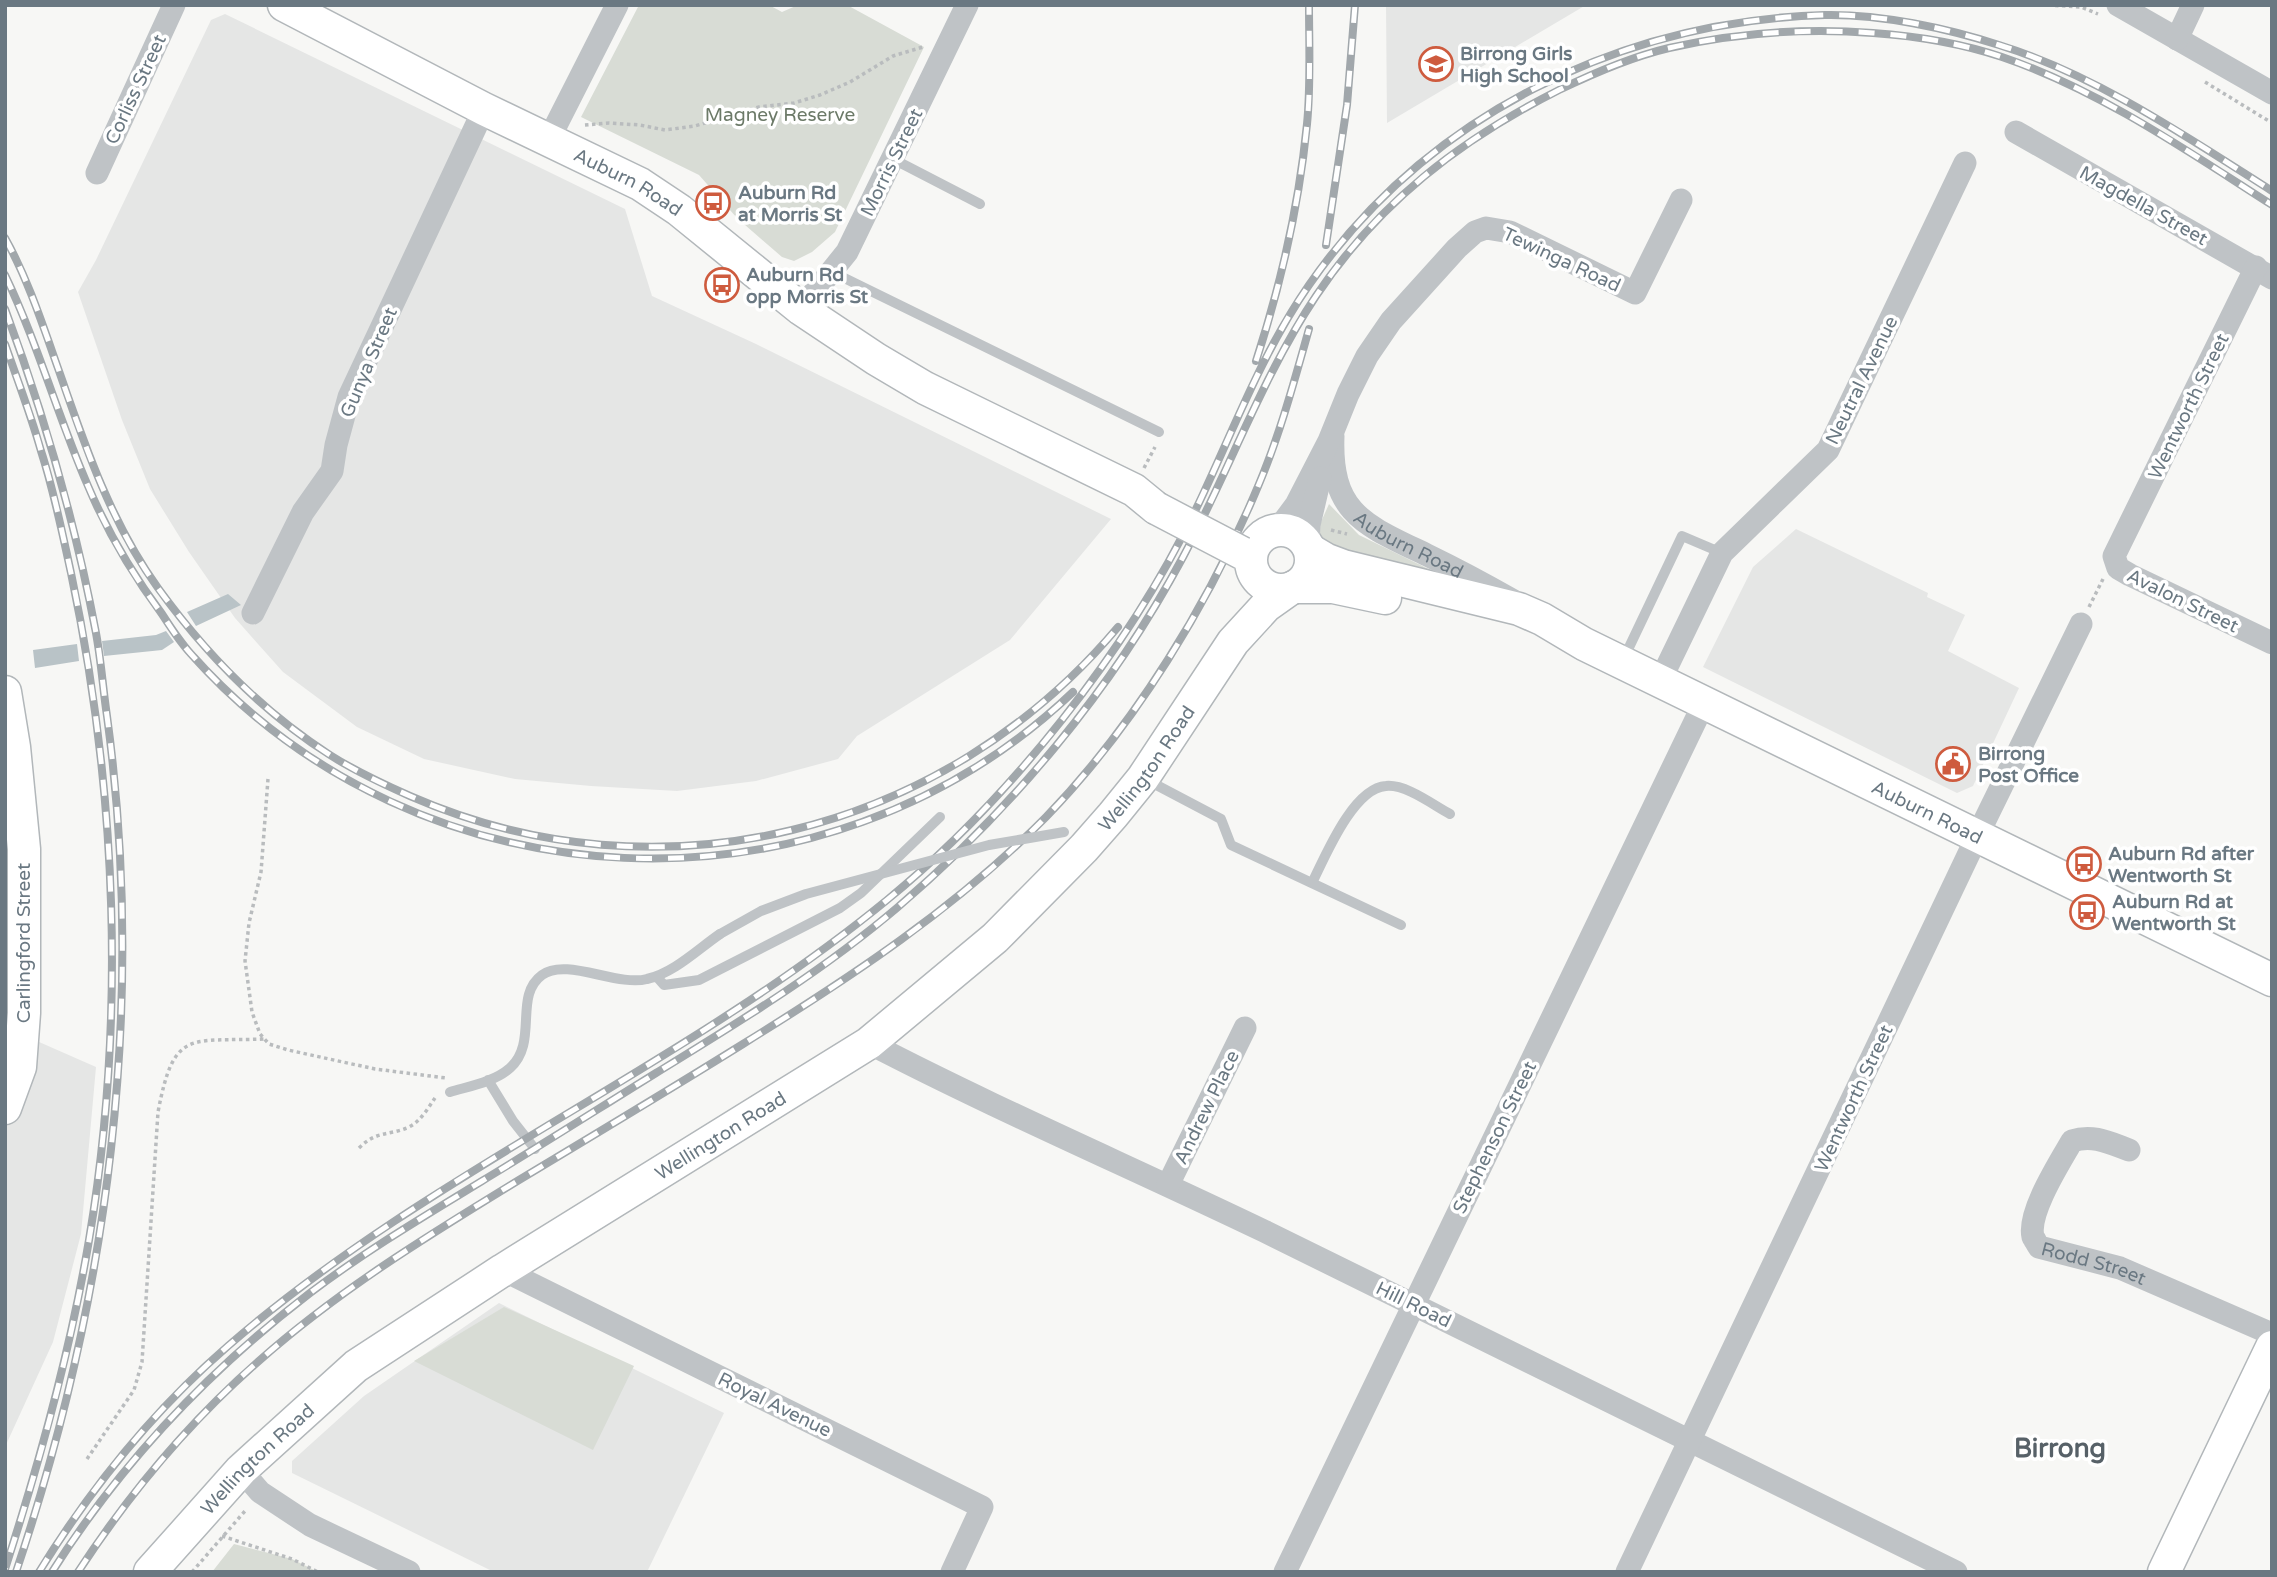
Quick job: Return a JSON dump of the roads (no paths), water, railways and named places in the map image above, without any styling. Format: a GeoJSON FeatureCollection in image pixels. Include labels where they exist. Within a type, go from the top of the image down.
{"type":"FeatureCollection","features":[{"type":"Feature","properties":{"kind":"main road","name":"Auburn Road"},"geometry":{"type":"LineString","coordinates":[[284,5],[321,13],[484,109],[650,191],[687,217],[801,309],[925,388],[1149,491],[1256,549]]}},
{"type":"Feature","properties":{"kind":"main road"},"geometry":{"type":"LineString","coordinates":[[1290,531],[1313,541],[1309,572],[1303,581],[1292,588],[1277,590],[1265,586],[1256,549],[1290,531]]}},
{"type":"Feature","properties":{"kind":"main road","name":"Auburn Road"},"geometry":{"type":"LineString","coordinates":[[1313,541],[1343,566],[1500,603],[1542,619],[1622,663],[2272,980]]}},
{"type":"Feature","properties":{"kind":"main road","name":"Wellington Road"},"geometry":{"type":"LineString","coordinates":[[1233,642],[1248,599],[1256,549]]}},
{"type":"Feature","properties":{"kind":"main road","name":"Auburn Road"},"geometry":{"type":"LineString","coordinates":[[1292,588],[1342,588],[1584,644]]}},
{"type":"Feature","properties":{"kind":"main road","name":"Wellington Road"},"geometry":{"type":"LineString","coordinates":[[150,1572],[241,1470],[356,1366],[503,1270],[869,1043],[995,938],[1074,840],[1143,778],[1233,642],[1266,606],[1292,588]]}},
{"type":"Feature","properties":{"kind":"main road","name":"Carlingford Street"},"geometry":{"type":"LineString","coordinates":[[5,692],[14,747],[24,849],[24,1013],[20,1067],[5,1108]]}},
{"type":"Feature","properties":{"kind":"main road"},"geometry":{"type":"LineString","coordinates":[[2164,1572],[2272,1347]]}},
{"type":"Feature","properties":{"kind":"street","name":"Corliss Street"},"geometry":{"type":"LineString","coordinates":[[96,173],[174,5]]}},
{"type":"Feature","properties":{"kind":"street"},"geometry":{"type":"LineString","coordinates":[[549,139],[617,5]]}},
{"type":"Feature","properties":{"kind":"street","name":"Morris Street"},"geometry":{"type":"LineString","coordinates":[[801,309],[848,253],[967,5]]}},
{"type":"Feature","properties":{"kind":"street"},"geometry":{"type":"LineString","coordinates":[[2118,5],[2272,93]]}},
{"type":"Feature","properties":{"kind":"street"},"geometry":{"type":"LineString","coordinates":[[2177,39],[2193,5]]}},
{"type":"Feature","properties":{"kind":"street","name":"Gunya Street"},"geometry":{"type":"LineString","coordinates":[[253,613],[303,512],[332,471],[349,397],[484,109]]}},
{"type":"Feature","properties":{"kind":"street","name":"Magdella Street"},"geometry":{"type":"LineString","coordinates":[[2016,132],[2264,272]]}},
{"type":"Feature","properties":{"kind":"street","name":"Neutral Avenue"},"geometry":{"type":"LineString","coordinates":[[1660,681],[1722,554],[1828,450],[1965,163]]}},
{"type":"Feature","properties":{"kind":"street","name":"Tewinga Road"},"geometry":{"type":"LineString","coordinates":[[1256,549],[1296,505],[1367,356],[1391,321],[1457,248],[1475,232],[1486,228],[1510,232],[1635,293],[1681,200]]}},
{"type":"Feature","properties":{"kind":"street","name":"Wentworth Street"},"geometry":{"type":"LineString","coordinates":[[2117,550],[2264,272]]}},
{"type":"Feature","properties":{"kind":"street","name":"Tewinga Road"},"geometry":{"type":"LineString","coordinates":[[1313,541],[1310,521],[1331,435]]}},
{"type":"Feature","properties":{"kind":"street","name":"Auburn Road"},"geometry":{"type":"LineString","coordinates":[[1331,435],[1332,460],[1337,482],[1345,500],[1358,518],[1383,534],[1487,585],[1542,619]]}},
{"type":"Feature","properties":{"kind":"street","name":"Avalon Street"},"geometry":{"type":"LineString","coordinates":[[2117,550],[2118,568],[2272,643]]}},
{"type":"Feature","properties":{"kind":"street","name":"Wentworth Street"},"geometry":{"type":"LineString","coordinates":[[1627,1572],[1977,835],[2081,624]]}},
{"type":"Feature","properties":{"kind":"street","name":"Stephenson Street"},"geometry":{"type":"LineString","coordinates":[[1285,1572],[1704,703]]}},
{"type":"Feature","properties":{"kind":"street","name":"Andrew Place"},"geometry":{"type":"LineString","coordinates":[[1168,1185],[1245,1028]]}},
{"type":"Feature","properties":{"kind":"street","name":"Hill Road"},"geometry":{"type":"LineString","coordinates":[[869,1043],[920,1070],[1413,1303],[1956,1572]]}},
{"type":"Feature","properties":{"kind":"street","name":"Rodd Street"},"geometry":{"type":"LineString","coordinates":[[2129,1150],[2098,1139],[2084,1137],[2072,1141],[2037,1212],[2033,1238],[2039,1247],[2120,1268],[2272,1335]]}},
{"type":"Feature","properties":{"kind":"street","name":"Royal Avenue"},"geometry":{"type":"LineString","coordinates":[[503,1270],[982,1507],[952,1572]]}},
{"type":"Feature","properties":{"kind":"street"},"geometry":{"type":"LineString","coordinates":[[241,1470],[260,1492],[310,1525],[409,1572]]}},
{"type":"Feature","properties":{"kind":"lane"},"geometry":{"type":"LineString","coordinates":[[893,159],[981,204]]}},
{"type":"Feature","properties":{"kind":"lane"},"geometry":{"type":"LineString","coordinates":[[832,272],[1158,438]]}},
{"type":"Feature","properties":{"kind":"lane"},"geometry":{"type":"LineString","coordinates":[[1622,663],[1682,536],[1722,554]]}},
{"type":"Feature","properties":{"kind":"lane"},"geometry":{"type":"LineString","coordinates":[[1143,778],[1221,819],[1231,845],[1401,925]]}},
{"type":"Feature","properties":{"kind":"lane"},"geometry":{"type":"LineString","coordinates":[[1312,883],[1340,828],[1372,789],[1387,785],[1405,790],[1450,814]]}},
{"type":"Feature","properties":{"kind":"lane"},"geometry":{"type":"LineString","coordinates":[[657,977],[664,985],[699,980],[840,908],[861,892],[940,817]]}},
{"type":"Feature","properties":{"kind":"lane"},"geometry":{"type":"LineString","coordinates":[[450,1092],[488,1080],[510,1068],[521,1054],[525,1042],[529,993],[537,979],[547,972],[555,969],[568,970],[630,982],[657,977],[720,934],[761,911],[806,894],[989,845],[1074,840]]}},
{"type":"Feature","properties":{"kind":"lane"},"geometry":{"type":"LineString","coordinates":[[488,1080],[513,1121],[535,1149]]}},
{"type":"Feature","properties":{"kind":"railway"},"geometry":{"type":"LineString","coordinates":[[1256,361],[1281,274],[1304,154],[1308,109],[1309,5]]}},
{"type":"Feature","properties":{"kind":"railway"},"geometry":{"type":"LineString","coordinates":[[1326,245],[1347,105],[1355,5]]}},
{"type":"Feature","properties":{"kind":"railway"},"geometry":{"type":"LineString","coordinates":[[39,1572],[80,1510],[125,1452],[174,1397],[228,1346],[306,1284],[387,1226],[641,1069],[808,961],[887,900],[977,817],[1061,721],[1136,616],[1196,509],[1276,339],[1309,285],[1357,225],[1411,172],[1470,126],[1534,88],[1603,58],[1674,36],[1749,21],[1846,15],[1935,28],[1979,39],[2035,58],[2071,73],[2140,109],[2272,191]]}},
{"type":"Feature","properties":{"kind":"railway"},"geometry":{"type":"LineString","coordinates":[[52,1572],[107,1493],[137,1456],[202,1387],[272,1323],[330,1278],[416,1221],[780,995],[840,953],[898,907],[981,830],[1057,745],[1125,654],[1183,557],[1279,359],[1316,296],[1340,262],[1394,203],[1424,176],[1488,130],[1559,90],[1627,61],[1669,48],[1770,33],[1822,31],[1889,34],[1938,41],[2002,57],[2073,86],[2141,123],[2272,205]]}},
{"type":"Feature","properties":{"kind":"railway"},"geometry":{"type":"LineString","coordinates":[[5,238],[35,303],[79,427],[113,511],[158,588],[215,658],[281,720],[340,761],[410,796],[505,829],[601,845],[698,845],[792,830],[883,800],[969,756],[1048,698],[1118,627]]}},
{"type":"Feature","properties":{"kind":"railway"},"geometry":{"type":"LineString","coordinates":[[5,275],[28,327],[95,503],[131,568],[179,640],[284,739],[390,801],[505,841],[624,858],[745,852],[862,822],[973,769],[1073,692]]}},
{"type":"Feature","properties":{"kind":"railway"},"geometry":{"type":"LineString","coordinates":[[5,309],[33,388],[57,469],[96,633],[118,824],[122,933],[120,1041],[111,1149],[96,1256],[75,1362],[48,1468],[16,1572]]}},
{"type":"Feature","properties":{"kind":"railway"},"geometry":{"type":"LineString","coordinates":[[78,1572],[118,1515],[185,1433],[234,1383],[290,1334],[385,1264],[452,1221],[743,1044],[863,967],[976,881],[1046,817],[1079,781],[1140,702],[1168,660],[1218,573],[1267,465],[1309,329]]}},
{"type":"Feature","properties":{"kind":"railway"},"geometry":{"type":"LineString","coordinates":[[5,344],[50,481],[86,655],[107,822],[112,990],[101,1157],[89,1240],[73,1324],[53,1406],[5,1569]]}},
{"type":"Feature","properties":{"kind":"place","name":"Birrong Girls High School"},"geometry":{"type":"Point","coordinates":[1436,64]}},
{"type":"Feature","properties":{"kind":"place","name":"Auburn Rd at Morris St"},"geometry":{"type":"Point","coordinates":[713,203]}},
{"type":"Feature","properties":{"kind":"place","name":"Auburn Rd opp Morris St"},"geometry":{"type":"Point","coordinates":[722,285]}},
{"type":"Feature","properties":{"kind":"place","name":"Birrong Post Office"},"geometry":{"type":"Point","coordinates":[1953,764]}},
{"type":"Feature","properties":{"kind":"place","name":"Auburn Rd after Wentworth St"},"geometry":{"type":"Point","coordinates":[2084,864]}},
{"type":"Feature","properties":{"kind":"place","name":"Auburn Rd at Wentworth St"},"geometry":{"type":"Point","coordinates":[2087,912]}},
{"type":"Feature","properties":{"kind":"district","name":"Birrong"},"geometry":{"type":"Point","coordinates":[2060,1448]}},
{"type":"Feature","properties":{"kind":"park label","name":"Magney Reserve"},"geometry":{"type":"Point","coordinates":[780,114]}}]}
